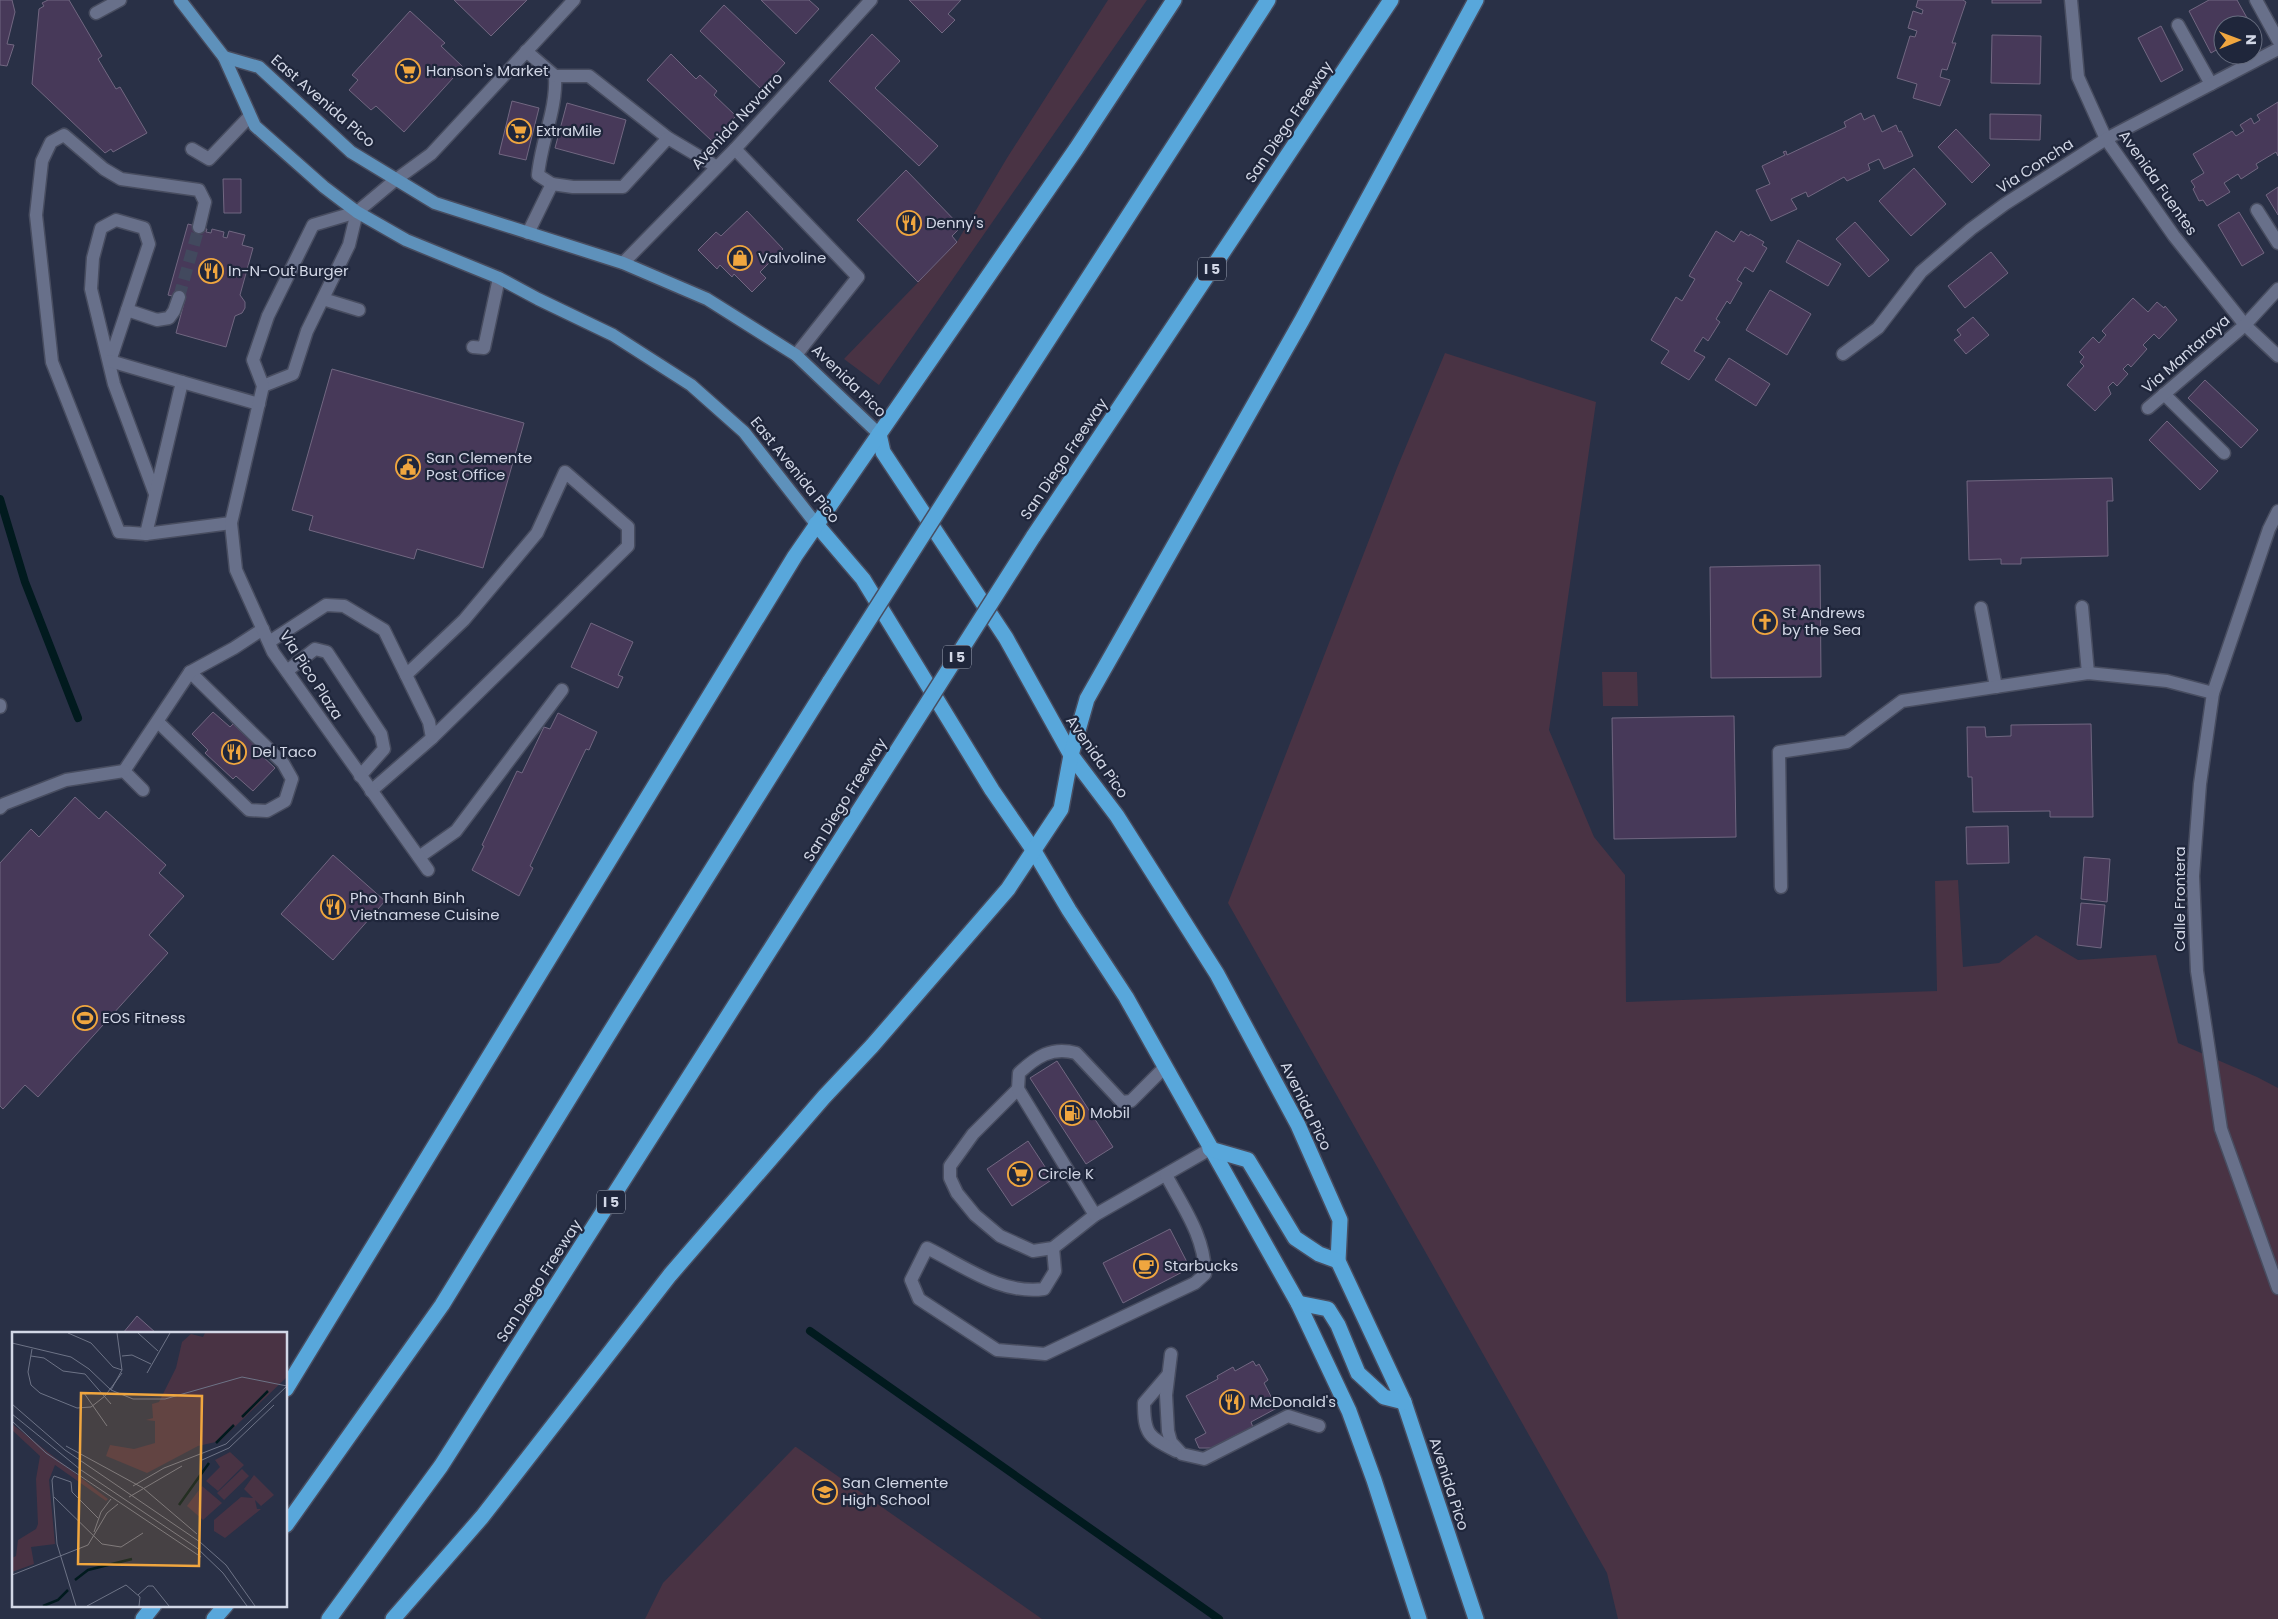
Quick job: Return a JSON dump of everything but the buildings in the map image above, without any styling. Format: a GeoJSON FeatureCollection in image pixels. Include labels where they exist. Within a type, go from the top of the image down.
{"type":"FeatureCollection","features":[{"type":"Feature","properties":{"kind":"highway"},"geometry":{"type":"LineString","coordinates":[[288,1386],[816,524],[1076,149],[1174,0]]}},
{"type":"Feature","properties":{"kind":"highway"},"geometry":{"type":"LineString","coordinates":[[288,1522],[442,1305],[623,1010],[830,681],[1268,0]]}},
{"type":"Feature","properties":{"kind":"highway","name":"San Diego Freeway"},"geometry":{"type":"LineString","coordinates":[[329,1619],[441,1466],[1033,538],[1391,0]]}},
{"type":"Feature","properties":{"kind":"highway"},"geometry":{"type":"LineString","coordinates":[[393,1619],[482,1517],[670,1274],[1008,890],[1061,809],[1071,755],[1087,699],[1302,320],[1476,0]]}},
{"type":"Feature","properties":{"kind":"highway","name":"Avenida Pico"},"geometry":{"type":"LineString","coordinates":[[879,434],[883,452],[1006,638],[1071,755],[1117,816],[1217,974],[1298,1125],[1340,1220],[1338,1261],[1404,1402],[1476,1619]]}},
{"type":"Feature","properties":{"kind":"highway","name":"East Avenida Pico"},"geometry":{"type":"LineString","coordinates":[[816,524],[863,579],[992,790],[1034,851]]}},
{"type":"Feature","properties":{"kind":"highway"},"geometry":{"type":"LineString","coordinates":[[1034,851],[1069,910],[1126,997],[1298,1303],[1348,1411],[1374,1480],[1418,1619]]}},
{"type":"Feature","properties":{"kind":"highway"},"geometry":{"type":"LineString","coordinates":[[1210,1149],[1248,1160],[1295,1238],[1319,1254],[1338,1261]]}},
{"type":"Feature","properties":{"kind":"highway"},"geometry":{"type":"LineString","coordinates":[[1298,1303],[1328,1309],[1338,1325],[1358,1373],[1384,1397],[1404,1402]]}},
{"type":"Feature","properties":{"kind":"highway"},"geometry":{"type":"LineString","coordinates":[[143,1619],[153,1606]]}},
{"type":"Feature","properties":{"kind":"highway"},"geometry":{"type":"LineString","coordinates":[[214,1619],[225,1606]]}},
{"type":"Feature","properties":{"kind":"main road","name":"East Avenida Pico"},"geometry":{"type":"LineString","coordinates":[[180,0],[224,57],[255,126],[324,187],[358,212],[406,240],[499,278],[613,335],[692,385],[744,432],[816,524]]}},
{"type":"Feature","properties":{"kind":"main road","name":"East Avenida Pico"},"geometry":{"type":"LineString","coordinates":[[224,57],[259,67],[351,152],[394,181]]}},
{"type":"Feature","properties":{"kind":"main road","name":"Avenida Pico"},"geometry":{"type":"LineString","coordinates":[[394,181],[435,203],[623,263],[707,299],[796,355],[879,434]]}},
{"type":"Feature","properties":{"kind":"street"},"geometry":{"type":"LineString","coordinates":[[96,13],[120,0]]}},
{"type":"Feature","properties":{"kind":"street"},"geometry":{"type":"LineString","coordinates":[[358,212],[349,245],[307,331],[293,374],[263,386],[253,360],[268,316],[313,226],[358,212],[394,181],[431,154],[574,0]]}},
{"type":"Feature","properties":{"kind":"street","name":"Avenida Navarro"},"geometry":{"type":"LineString","coordinates":[[623,263],[735,149],[872,0]]}},
{"type":"Feature","properties":{"kind":"street","name":"Avenida Fuentes"},"geometry":{"type":"LineString","coordinates":[[2071,0],[2078,77],[2106,139],[2174,236],[2245,324],[2278,356]]}},
{"type":"Feature","properties":{"kind":"street"},"geometry":{"type":"LineString","coordinates":[[2256,0],[2278,40]]}},
{"type":"Feature","properties":{"kind":"street"},"geometry":{"type":"LineString","coordinates":[[2178,25],[2211,84]]}},
{"type":"Feature","properties":{"kind":"street","name":"Via Concha"},"geometry":{"type":"LineString","coordinates":[[1843,354],[1878,328],[1921,272],[1971,229],[2005,204],[2106,139],[2278,49]]}},
{"type":"Feature","properties":{"kind":"street"},"geometry":{"type":"LineString","coordinates":[[526,51],[555,76],[589,76],[668,138],[717,167]]}},
{"type":"Feature","properties":{"kind":"street"},"geometry":{"type":"LineString","coordinates":[[555,76],[556,95],[540,154],[538,175],[552,184],[573,187],[623,187],[668,138]]}},
{"type":"Feature","properties":{"kind":"street"},"geometry":{"type":"LineString","coordinates":[[192,149],[209,159],[250,116]]}},
{"type":"Feature","properties":{"kind":"street"},"geometry":{"type":"LineString","coordinates":[[199,227],[206,202],[199,190],[121,179],[104,169],[64,135],[51,142],[42,161],[36,215],[52,362],[119,532],[146,534],[231,524]]}},
{"type":"Feature","properties":{"kind":"street"},"geometry":{"type":"LineString","coordinates":[[735,149],[858,277],[796,355]]}},
{"type":"Feature","properties":{"kind":"street"},"geometry":{"type":"LineString","coordinates":[[528,233],[552,184]]}},
{"type":"Feature","properties":{"kind":"street"},"geometry":{"type":"LineString","coordinates":[[2257,210],[2278,243]]}},
{"type":"Feature","properties":{"kind":"street"},"geometry":{"type":"LineString","coordinates":[[110,361],[149,244],[144,228],[116,220],[101,228],[93,258],[90,289],[110,361],[114,384],[155,494]]}},
{"type":"Feature","properties":{"kind":"street"},"geometry":{"type":"LineString","coordinates":[[473,347],[484,348],[499,278]]}},
{"type":"Feature","properties":{"kind":"street","name":"Via Mantaraya"},"geometry":{"type":"LineString","coordinates":[[2148,408],[2245,324],[2278,289]]}},
{"type":"Feature","properties":{"kind":"street"},"geometry":{"type":"LineString","coordinates":[[127,310],[158,320],[169,318],[174,311],[179,297]]}},
{"type":"Feature","properties":{"kind":"street"},"geometry":{"type":"LineString","coordinates":[[323,299],[359,310]]}},
{"type":"Feature","properties":{"kind":"street"},"geometry":{"type":"LineString","coordinates":[[110,361],[259,404]]}},
{"type":"Feature","properties":{"kind":"street"},"geometry":{"type":"LineString","coordinates":[[146,534],[182,382]]}},
{"type":"Feature","properties":{"kind":"street","name":"Via Pico Plaza"},"geometry":{"type":"LineString","coordinates":[[263,386],[231,524],[236,570],[269,642],[286,671],[428,870]]}},
{"type":"Feature","properties":{"kind":"street"},"geometry":{"type":"LineString","coordinates":[[2164,394],[2224,452]]}},
{"type":"Feature","properties":{"kind":"street"},"geometry":{"type":"LineString","coordinates":[[371,791],[432,738],[628,546],[628,528],[565,472],[537,533],[464,620],[406,675]]}},
{"type":"Feature","properties":{"kind":"street","name":"Calle Frontera"},"geometry":{"type":"LineString","coordinates":[[2278,511],[2269,528],[2213,693],[2200,784],[2193,876],[2196,971],[2221,1129],[2278,1288]]}},
{"type":"Feature","properties":{"kind":"street"},"geometry":{"type":"LineString","coordinates":[[269,642],[326,606],[344,606],[384,630],[429,722],[432,738]]}},
{"type":"Feature","properties":{"kind":"street"},"geometry":{"type":"LineString","coordinates":[[2082,606],[2088,673]]}},
{"type":"Feature","properties":{"kind":"street"},"geometry":{"type":"LineString","coordinates":[[1981,608],[1996,687]]}},
{"type":"Feature","properties":{"kind":"street"},"geometry":{"type":"LineString","coordinates":[[0,808],[4,804],[66,780],[124,771],[190,672],[234,648],[263,629]]}},
{"type":"Feature","properties":{"kind":"street"},"geometry":{"type":"LineString","coordinates":[[286,671],[315,649],[327,652],[381,734],[384,749],[360,776]]}},
{"type":"Feature","properties":{"kind":"street"},"geometry":{"type":"LineString","coordinates":[[158,722],[249,810],[267,811],[285,801],[292,779],[283,763],[190,672]]}},
{"type":"Feature","properties":{"kind":"street"},"geometry":{"type":"LineString","coordinates":[[1781,887],[1779,752],[1846,742],[1902,701],[2088,673],[2167,681],[2213,693]]}},
{"type":"Feature","properties":{"kind":"street"},"geometry":{"type":"LineString","coordinates":[[419,857],[456,831],[562,690]]}},
{"type":"Feature","properties":{"kind":"street"},"geometry":{"type":"LineString","coordinates":[[124,771],[143,790]]}},
{"type":"Feature","properties":{"kind":"street"},"geometry":{"type":"LineString","coordinates":[[1095,1215],[1018,1089],[1019,1072],[1035,1058],[1054,1050],[1066,1050],[1076,1053],[1122,1102],[1131,1101],[1165,1067]]}},
{"type":"Feature","properties":{"kind":"street"},"geometry":{"type":"LineString","coordinates":[[1018,1089],[973,1134],[950,1166],[950,1178],[957,1193],[975,1215],[1000,1236],[1033,1252],[1053,1248],[1095,1215],[1210,1149]]}},
{"type":"Feature","properties":{"kind":"street"},"geometry":{"type":"LineString","coordinates":[[1053,1248],[1055,1271],[1044,1289],[1032,1290],[1003,1287],[927,1248],[911,1280],[919,1299],[996,1350],[1045,1354],[1195,1283],[1205,1274],[1205,1257],[1202,1242],[1166,1175]]}},
{"type":"Feature","properties":{"kind":"street"},"geometry":{"type":"LineString","coordinates":[[1171,1354],[1166,1395],[1168,1431],[1171,1442],[1182,1454]]}},
{"type":"Feature","properties":{"kind":"street"},"geometry":{"type":"LineString","coordinates":[[1168,1375],[1144,1404],[1144,1426],[1152,1439],[1182,1454],[1204,1459],[1288,1416],[1319,1426]]}},
{"type":"Feature","properties":{"kind":"shaded area"},"geometry":{"type":"Polygon","coordinates":[[[1108,0],[1147,0],[879,385],[844,359],[957,242],[1007,158],[1108,0]]]}},
{"type":"Feature","properties":{"kind":"shaded area"},"geometry":{"type":"Polygon","coordinates":[[[1445,353],[1596,402],[1549,730],[1594,837],[1625,875],[1626,1002],[1937,991],[1935,881],[1958,880],[1963,967],[1999,963],[2036,935],[2078,960],[2156,955],[2178,1043],[2278,1088],[2278,1619],[1618,1619],[1607,1573],[1228,903],[1397,468],[1445,353]]]}},
{"type":"Feature","properties":{"kind":"shaded area"},"geometry":{"type":"Polygon","coordinates":[[[1602,672],[1637,672],[1638,706],[1603,706],[1602,672]]]}},
{"type":"Feature","properties":{"kind":"shaded area"},"geometry":{"type":"Polygon","coordinates":[[[795,1447],[1042,1619],[645,1619],[663,1583],[795,1447]]]}},
{"type":"Feature","properties":{"kind":"waterway"},"geometry":{"type":"LineString","coordinates":[[0,499],[25,582],[78,718]]}},
{"type":"Feature","properties":{"kind":"waterway"},"geometry":{"type":"LineString","coordinates":[[810,1331],[1219,1619]]}},
{"type":"Feature","properties":{"kind":"tunnel"},"geometry":{"type":"LineString","coordinates":[[179,297],[199,227]]}},
{"type":"Feature","properties":{"kind":"place","name":"Hanson's Market"},"geometry":{"type":"Point","coordinates":[408,71]}},
{"type":"Feature","properties":{"kind":"place","name":"ExtraMile"},"geometry":{"type":"Point","coordinates":[519,131]}},
{"type":"Feature","properties":{"kind":"place","name":"Denny's"},"geometry":{"type":"Point","coordinates":[909,223]}},
{"type":"Feature","properties":{"kind":"place","name":"Valvoline"},"geometry":{"type":"Point","coordinates":[740,258]}},
{"type":"Feature","properties":{"kind":"place","name":"In-N-Out Burger"},"geometry":{"type":"Point","coordinates":[211,271]}},
{"type":"Feature","properties":{"kind":"place","name":"San Clemente Post Office"},"geometry":{"type":"Point","coordinates":[408,467]}},
{"type":"Feature","properties":{"kind":"place","name":"St Andrews by the Sea"},"geometry":{"type":"Point","coordinates":[1765,622]}},
{"type":"Feature","properties":{"kind":"place","name":"Del Taco"},"geometry":{"type":"Point","coordinates":[234,752]}},
{"type":"Feature","properties":{"kind":"place","name":"Pho Thanh Binh Vietnamese Cuisine"},"geometry":{"type":"Point","coordinates":[333,907]}},
{"type":"Feature","properties":{"kind":"place","name":"EOS Fitness"},"geometry":{"type":"Point","coordinates":[85,1018]}},
{"type":"Feature","properties":{"kind":"place","name":"Mobil"},"geometry":{"type":"Point","coordinates":[1072,1113]}},
{"type":"Feature","properties":{"kind":"place","name":"Circle K"},"geometry":{"type":"Point","coordinates":[1020,1174]}},
{"type":"Feature","properties":{"kind":"place","name":"Starbucks"},"geometry":{"type":"Point","coordinates":[1146,1266]}},
{"type":"Feature","properties":{"kind":"place","name":"McDonald's"},"geometry":{"type":"Point","coordinates":[1232,1402]}},
{"type":"Feature","properties":{"kind":"place","name":"San Clemente High School"},"geometry":{"type":"Point","coordinates":[825,1492]}}]}
